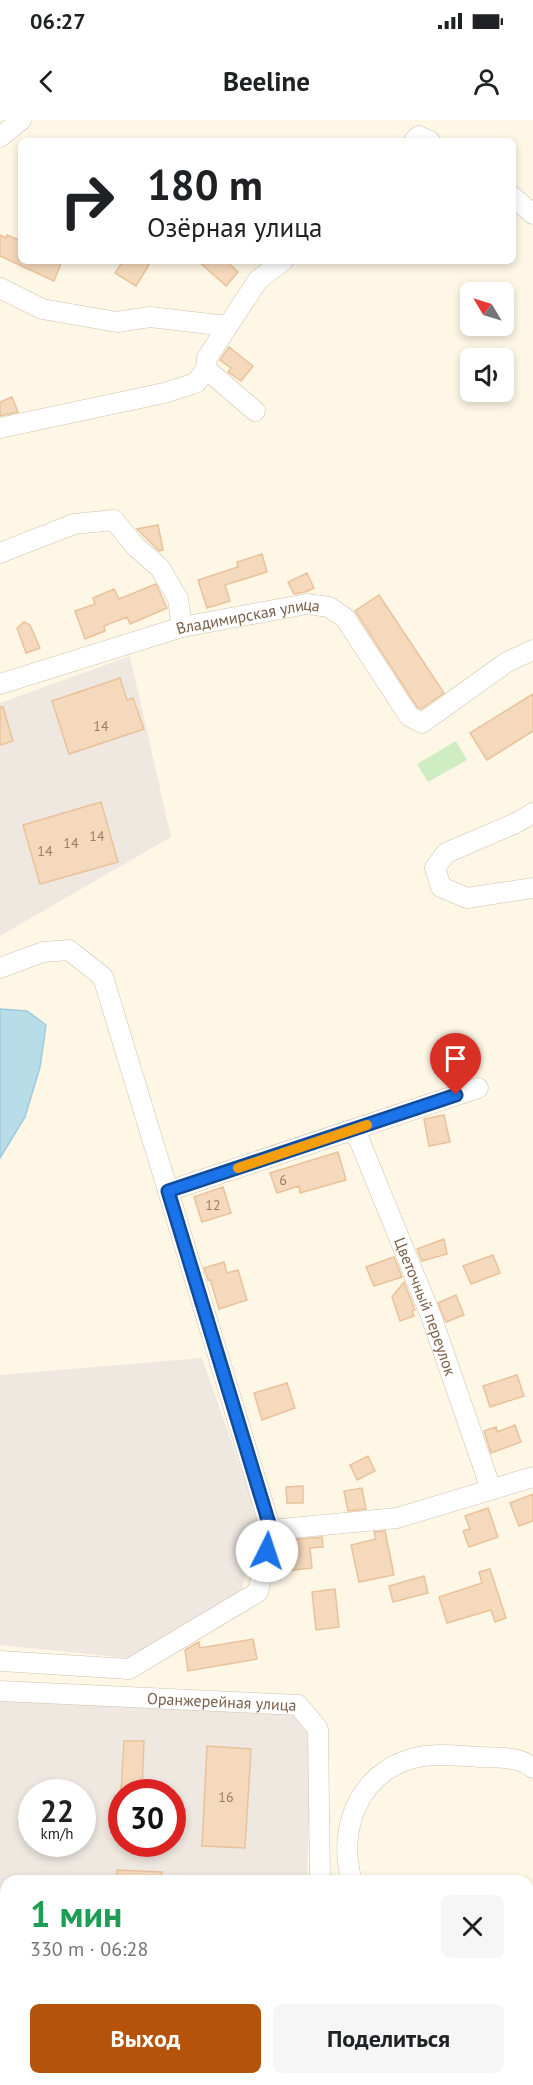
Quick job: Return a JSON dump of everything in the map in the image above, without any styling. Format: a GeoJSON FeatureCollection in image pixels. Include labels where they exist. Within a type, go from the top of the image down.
{"type":"FeatureCollection","features":[{"type":"Feature","properties":{"kind":"street"},"geometry":{"type":"LineString","coordinates":[[0,137],[21,120]]}},
{"type":"Feature","properties":{"kind":"street"},"geometry":{"type":"LineString","coordinates":[[516,200],[533,214]]}},
{"type":"Feature","properties":{"kind":"street"},"geometry":{"type":"LineString","coordinates":[[0,428],[164,393],[196,383],[207,369],[207,358],[258,280],[280,264]]}},
{"type":"Feature","properties":{"kind":"street"},"geometry":{"type":"LineString","coordinates":[[0,288],[42,309],[117,322],[150,316],[227,326]]}},
{"type":"Feature","properties":{"kind":"street"},"geometry":{"type":"LineString","coordinates":[[207,369],[255,411]]}},
{"type":"Feature","properties":{"kind":"street"},"geometry":{"type":"LineString","coordinates":[[0,553],[74,524],[114,520],[135,546],[160,568],[178,599],[182,627]]}},
{"type":"Feature","properties":{"kind":"street","name":"Владимирская улица"},"geometry":{"type":"LineString","coordinates":[[0,684],[182,627],[307,604],[329,607],[345,618],[410,716],[422,723],[507,662],[533,650]]}},
{"type":"Feature","properties":{"kind":"street"},"geometry":{"type":"LineString","coordinates":[[533,813],[516,823],[446,853],[435,868],[441,887],[467,898],[533,888]]}},
{"type":"Feature","properties":{"kind":"street"},"geometry":{"type":"LineString","coordinates":[[0,968],[43,952],[69,951],[103,977],[271,1530],[258,1592],[129,1670],[0,1661]]}},
{"type":"Feature","properties":{"kind":"street"},"geometry":{"type":"LineString","coordinates":[[168,1191],[478,1088]]}},
{"type":"Feature","properties":{"kind":"street","name":"Цветочный переулок"},"geometry":{"type":"LineString","coordinates":[[347,1131],[358,1137],[431,1316],[491,1489]]}},
{"type":"Feature","properties":{"kind":"street"},"geometry":{"type":"LineString","coordinates":[[271,1530],[397,1518],[533,1477]]}},
{"type":"Feature","properties":{"kind":"street","name":"Оранжерейная улица"},"geometry":{"type":"LineString","coordinates":[[0,1691],[298,1705],[318,1729],[320,1875]]}},
{"type":"Feature","properties":{"kind":"street"},"geometry":{"type":"LineString","coordinates":[[350,1875],[348,1866],[349,1827],[355,1808],[363,1793],[384,1772],[398,1763],[430,1755],[517,1759],[533,1768]]}},
{"type":"Feature","properties":{"kind":"shaded area"},"geometry":{"type":"Polygon","coordinates":[[[130,656],[171,837],[0,936],[0,703],[130,656]]]}},
{"type":"Feature","properties":{"kind":"shaded area"},"geometry":{"type":"Polygon","coordinates":[[[202,1358],[260,1523],[241,1591],[128,1658],[0,1645],[0,1375],[202,1358]]]}},
{"type":"Feature","properties":{"kind":"shaded area"},"geometry":{"type":"Polygon","coordinates":[[[0,1699],[293,1713],[312,1735],[307,1875],[0,1875],[0,1699]]]}},
{"type":"Feature","properties":{"kind":"green space"},"geometry":{"type":"Polygon","coordinates":[[[456,741],[467,760],[428,782],[417,764],[456,741]]]}},
{"type":"Feature","properties":{"kind":"water"},"geometry":{"type":"Polygon","coordinates":[[[0,1009],[27,1011],[46,1025],[40,1067],[25,1117],[0,1158],[0,1009]]]}},
{"type":"Feature","properties":{"kind":"building"},"geometry":{"type":"Polygon","coordinates":[[[0,235],[6,238],[7,235],[18,240],[18,264],[61,264],[54,281],[0,256],[0,235]]]}},
{"type":"Feature","properties":{"kind":"building"},"geometry":{"type":"Polygon","coordinates":[[[121,264],[149,265],[136,286],[115,273],[121,264]]]}},
{"type":"Feature","properties":{"kind":"building"},"geometry":{"type":"Polygon","coordinates":[[[201,264],[229,264],[238,272],[226,286],[201,264]]]}},
{"type":"Feature","properties":{"kind":"building"},"geometry":{"type":"Polygon","coordinates":[[[229,347],[253,366],[241,381],[228,372],[231,368],[220,360],[229,347]]]}},
{"type":"Feature","properties":{"kind":"building"},"geometry":{"type":"Polygon","coordinates":[[[12,397],[18,412],[0,416],[0,402],[12,397]]]}},
{"type":"Feature","properties":{"kind":"building"},"geometry":{"type":"Polygon","coordinates":[[[158,525],[163,550],[159,551],[137,529],[158,525]]]}},
{"type":"Feature","properties":{"kind":"building"},"geometry":{"type":"Polygon","coordinates":[[[262,554],[267,572],[225,585],[230,601],[207,608],[198,580],[238,567],[237,562],[262,554]]]}},
{"type":"Feature","properties":{"kind":"building"},"geometry":{"type":"Polygon","coordinates":[[[307,573],[314,588],[294,594],[288,582],[307,573]]]}},
{"type":"Feature","properties":{"kind":"building"},"geometry":{"type":"Polygon","coordinates":[[[156,584],[167,608],[130,624],[127,617],[104,626],[105,631],[85,639],[75,611],[95,604],[93,598],[114,589],[119,599],[156,584]]]}},
{"type":"Feature","properties":{"kind":"building"},"geometry":{"type":"Polygon","coordinates":[[[379,595],[444,693],[421,709],[417,707],[355,611],[379,595]]]}},
{"type":"Feature","properties":{"kind":"building"},"geometry":{"type":"Polygon","coordinates":[[[24,622],[30,625],[40,648],[26,653],[17,628],[24,622]]]}},
{"type":"Feature","properties":{"kind":"building"},"geometry":{"type":"Polygon","coordinates":[[[120,678],[127,700],[133,698],[144,729],[69,754],[52,701],[120,678]]]}},
{"type":"Feature","properties":{"kind":"building"},"geometry":{"type":"Polygon","coordinates":[[[533,694],[533,731],[487,760],[470,733],[533,694]]]}},
{"type":"Feature","properties":{"kind":"building"},"geometry":{"type":"Polygon","coordinates":[[[0,707],[3,707],[13,741],[0,745],[0,707]]]}},
{"type":"Feature","properties":{"kind":"building"},"geometry":{"type":"Polygon","coordinates":[[[101,802],[118,862],[40,884],[23,825],[101,802]]]}},
{"type":"Feature","properties":{"kind":"building"},"geometry":{"type":"Polygon","coordinates":[[[444,1115],[450,1142],[429,1146],[424,1119],[444,1115]]]}},
{"type":"Feature","properties":{"kind":"building"},"geometry":{"type":"Polygon","coordinates":[[[338,1152],[346,1180],[300,1193],[299,1186],[277,1193],[270,1173],[338,1152]]]}},
{"type":"Feature","properties":{"kind":"building"},"geometry":{"type":"Polygon","coordinates":[[[223,1187],[231,1213],[202,1222],[194,1197],[223,1187]]]}},
{"type":"Feature","properties":{"kind":"building"},"geometry":{"type":"Polygon","coordinates":[[[444,1239],[447,1254],[422,1261],[417,1249],[444,1239]]]}},
{"type":"Feature","properties":{"kind":"building"},"geometry":{"type":"Polygon","coordinates":[[[493,1255],[500,1273],[471,1284],[463,1266],[493,1255]]]}},
{"type":"Feature","properties":{"kind":"building"},"geometry":{"type":"Polygon","coordinates":[[[394,1257],[402,1277],[374,1286],[366,1267],[394,1257]]]}},
{"type":"Feature","properties":{"kind":"building"},"geometry":{"type":"Polygon","coordinates":[[[224,1262],[227,1273],[238,1270],[247,1300],[219,1309],[210,1279],[208,1280],[204,1268],[224,1262]]]}},
{"type":"Feature","properties":{"kind":"building"},"geometry":{"type":"Polygon","coordinates":[[[404,1282],[415,1310],[412,1311],[414,1316],[400,1321],[392,1297],[404,1282]]]}},
{"type":"Feature","properties":{"kind":"building"},"geometry":{"type":"Polygon","coordinates":[[[456,1295],[464,1315],[446,1322],[438,1303],[456,1295]]]}},
{"type":"Feature","properties":{"kind":"building"},"geometry":{"type":"Polygon","coordinates":[[[517,1375],[524,1396],[490,1407],[483,1386],[517,1375]]]}},
{"type":"Feature","properties":{"kind":"building"},"geometry":{"type":"Polygon","coordinates":[[[287,1383],[295,1408],[262,1420],[254,1393],[287,1383]]]}},
{"type":"Feature","properties":{"kind":"building"},"geometry":{"type":"Polygon","coordinates":[[[515,1425],[521,1442],[491,1453],[484,1431],[496,1427],[497,1432],[515,1425]]]}},
{"type":"Feature","properties":{"kind":"building"},"geometry":{"type":"Polygon","coordinates":[[[368,1456],[375,1471],[357,1480],[350,1465],[368,1456]]]}},
{"type":"Feature","properties":{"kind":"building"},"geometry":{"type":"Polygon","coordinates":[[[303,1486],[303,1503],[287,1503],[286,1487],[303,1486]]]}},
{"type":"Feature","properties":{"kind":"building"},"geometry":{"type":"Polygon","coordinates":[[[362,1488],[366,1509],[348,1511],[344,1491],[362,1488]]]}},
{"type":"Feature","properties":{"kind":"building"},"geometry":{"type":"Polygon","coordinates":[[[533,1494],[533,1521],[519,1526],[510,1503],[533,1494]]]}},
{"type":"Feature","properties":{"kind":"building"},"geometry":{"type":"Polygon","coordinates":[[[488,1508],[498,1537],[469,1547],[463,1531],[470,1529],[465,1516],[488,1508]]]}},
{"type":"Feature","properties":{"kind":"building"},"geometry":{"type":"Polygon","coordinates":[[[385,1531],[394,1575],[359,1582],[351,1545],[376,1539],[374,1532],[385,1531]]]}},
{"type":"Feature","properties":{"kind":"building"},"geometry":{"type":"Polygon","coordinates":[[[322,1537],[323,1547],[310,1548],[312,1568],[283,1571],[281,1541],[322,1537]]]}},
{"type":"Feature","properties":{"kind":"building"},"geometry":{"type":"Polygon","coordinates":[[[490,1569],[506,1618],[495,1622],[491,1610],[447,1623],[439,1597],[482,1583],[479,1572],[490,1569]]]}},
{"type":"Feature","properties":{"kind":"building"},"geometry":{"type":"Polygon","coordinates":[[[424,1576],[428,1593],[393,1602],[389,1586],[424,1576]]]}},
{"type":"Feature","properties":{"kind":"building"},"geometry":{"type":"Polygon","coordinates":[[[335,1589],[339,1627],[316,1630],[312,1592],[335,1589]]]}},
{"type":"Feature","properties":{"kind":"building"},"geometry":{"type":"Polygon","coordinates":[[[253,1639],[257,1659],[188,1671],[185,1650],[199,1642],[200,1648],[253,1639]]]}},
{"type":"Feature","properties":{"kind":"building"},"geometry":{"type":"Polygon","coordinates":[[[124,1741],[144,1741],[143,1779],[122,1779],[124,1741]]]}},
{"type":"Feature","properties":{"kind":"building"},"geometry":{"type":"Polygon","coordinates":[[[207,1746],[251,1749],[245,1848],[202,1846],[207,1746]]]}},
{"type":"Feature","properties":{"kind":"building"},"geometry":{"type":"Polygon","coordinates":[[[117,1870],[162,1872],[162,1875],[117,1875],[117,1870]]]}},
{"type":"Feature","properties":{"kind":"slow traffic"},"geometry":{"type":"LineString","coordinates":[[238,1168],[367,1125]]}},
{"type":"Feature","properties":{"kind":"route"},"geometry":{"type":"LineString","coordinates":[[267,1551],[271,1530],[168,1191],[456,1095]]}}]}
